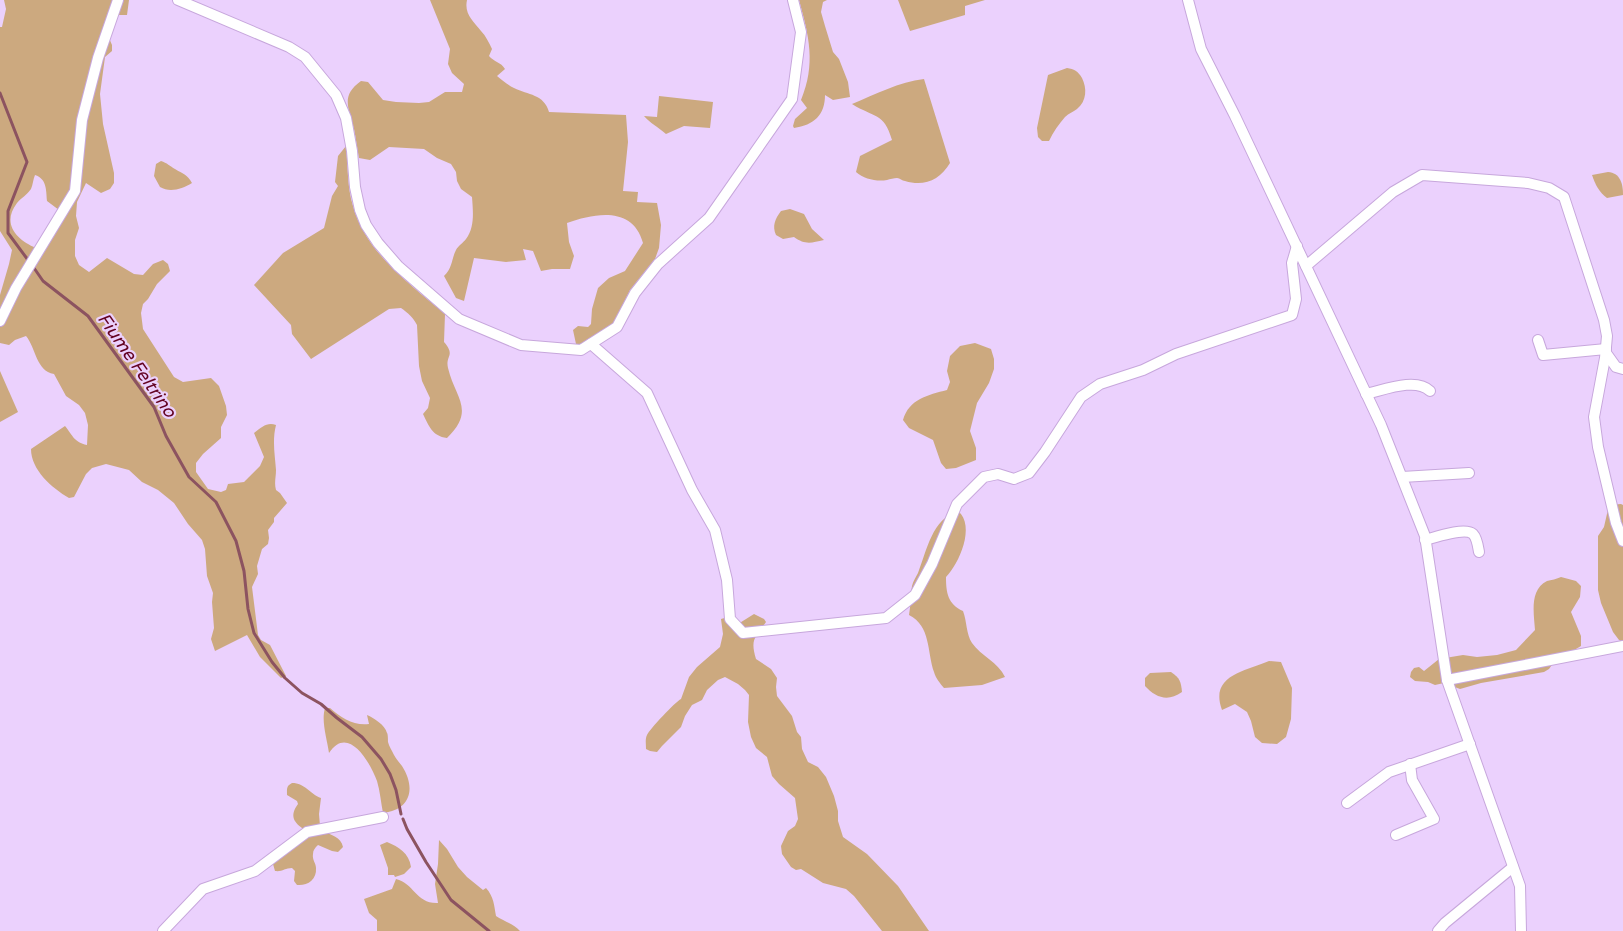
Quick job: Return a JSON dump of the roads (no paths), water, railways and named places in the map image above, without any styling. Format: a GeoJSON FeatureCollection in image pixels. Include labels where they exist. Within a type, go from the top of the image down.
{"type":"FeatureCollection","features":[{"type":"Feature","properties":{"kind":"street"},"geometry":{"type":"LineString","coordinates":[[0,321],[16,288],[75,191],[82,120],[98,58],[118,0]]}},
{"type":"Feature","properties":{"kind":"street"},"geometry":{"type":"LineString","coordinates":[[178,0],[289,47],[310,63],[336,95],[346,118],[355,187],[366,225],[398,266],[459,319],[521,345],[581,350],[617,327],[635,293],[658,264],[709,219],[792,99],[801,32],[793,0]]}},
{"type":"Feature","properties":{"kind":"street"},"geometry":{"type":"LineString","coordinates":[[1188,0],[1201,49],[1381,425],[1425,540],[1447,680],[1520,886],[1521,931]]}},
{"type":"Feature","properties":{"kind":"street"},"geometry":{"type":"LineString","coordinates":[[1306,266],[1393,192],[1422,175],[1528,183],[1549,188],[1564,197],[1607,336],[1594,417],[1598,447],[1616,524],[1623,541]]}},
{"type":"Feature","properties":{"kind":"street"},"geometry":{"type":"LineString","coordinates":[[591,344],[647,393],[692,490],[715,530],[728,580],[730,619],[743,633],[886,618],[915,595],[932,564],[957,504],[984,477],[998,474],[1014,479],[1029,473],[1081,397],[1100,384],[1143,370],[1176,354],[1292,315],[1296,299],[1293,263],[1297,246]]}},
{"type":"Feature","properties":{"kind":"street"},"geometry":{"type":"LineString","coordinates":[[1538,340],[1543,355],[1606,351]]}},
{"type":"Feature","properties":{"kind":"street"},"geometry":{"type":"LineString","coordinates":[[1606,351],[1616,367],[1623,369]]}},
{"type":"Feature","properties":{"kind":"street"},"geometry":{"type":"LineString","coordinates":[[1366,394],[1415,384],[1425,386],[1430,391]]}},
{"type":"Feature","properties":{"kind":"street"},"geometry":{"type":"LineString","coordinates":[[1402,477],[1469,473]]}},
{"type":"Feature","properties":{"kind":"street"},"geometry":{"type":"LineString","coordinates":[[1425,540],[1464,531],[1471,532],[1475,536],[1479,552]]}},
{"type":"Feature","properties":{"kind":"street"},"geometry":{"type":"LineString","coordinates":[[1447,680],[1623,646]]}},
{"type":"Feature","properties":{"kind":"street"},"geometry":{"type":"LineString","coordinates":[[1347,803],[1389,772],[1470,744]]}},
{"type":"Feature","properties":{"kind":"street"},"geometry":{"type":"LineString","coordinates":[[1396,835],[1434,819],[1412,780],[1410,764]]}},
{"type":"Feature","properties":{"kind":"street"},"geometry":{"type":"LineString","coordinates":[[163,931],[203,889],[255,871],[307,832],[383,817]]}},
{"type":"Feature","properties":{"kind":"street"},"geometry":{"type":"LineString","coordinates":[[1438,931],[1444,923],[1513,867]]}},
{"type":"Feature","properties":{"kind":"waterway","name":"Fiume Feltrino"},"geometry":{"type":"LineString","coordinates":[[0,93],[27,162],[8,211],[8,233],[28,260]]}},
{"type":"Feature","properties":{"kind":"waterway","name":"Fiume Feltrino"},"geometry":{"type":"LineString","coordinates":[[34,268],[43,281],[88,316],[154,407],[166,436],[189,477],[216,502],[236,541],[244,571],[248,609],[254,633],[272,662],[302,693],[321,704],[362,737],[381,759],[396,790],[401,814]]}},
{"type":"Feature","properties":{"kind":"waterway","name":"Fiume Feltrino"},"geometry":{"type":"LineString","coordinates":[[403,819],[426,862],[451,900],[489,931]]}}]}
